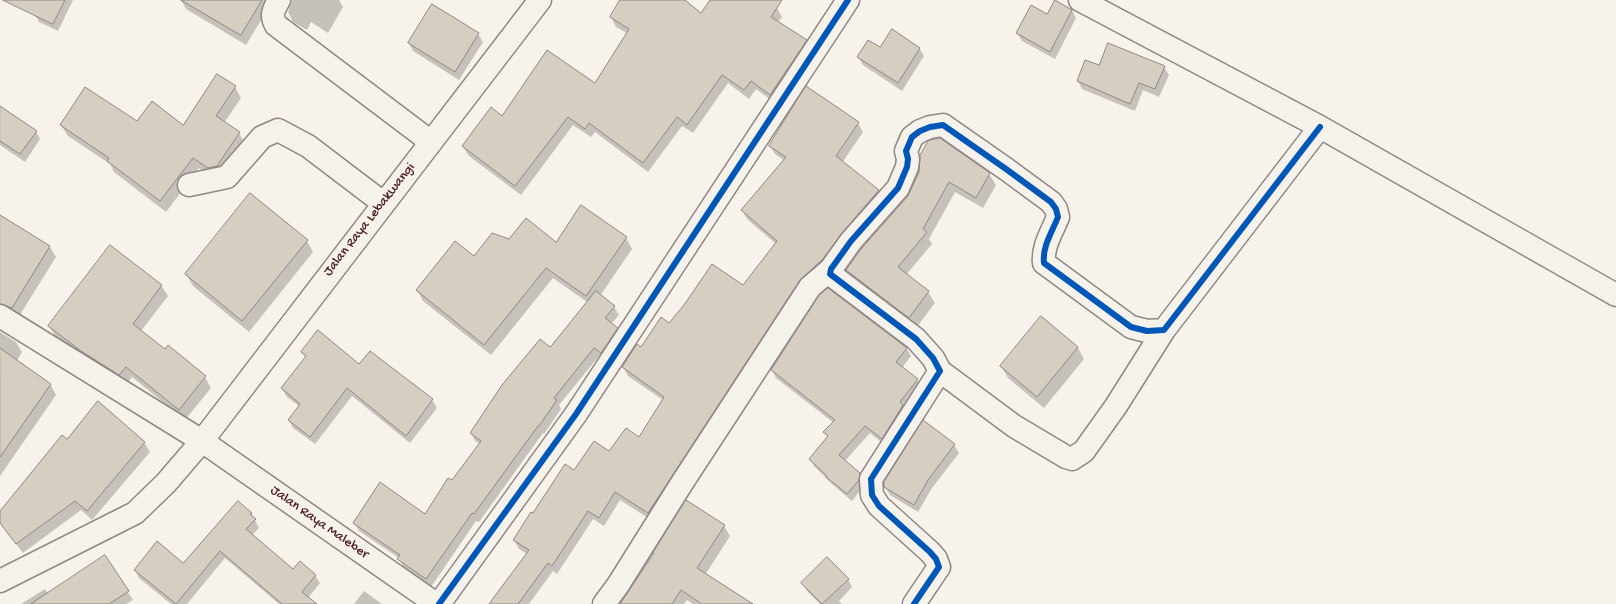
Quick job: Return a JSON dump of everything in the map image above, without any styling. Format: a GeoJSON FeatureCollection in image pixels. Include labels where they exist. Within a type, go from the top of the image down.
{"type":"FeatureCollection","features":[{"type":"Feature","properties":{"kind":"street"},"geometry":{"type":"LineString","coordinates":[[279,0],[272,14],[276,25],[431,142]]}},
{"type":"Feature","properties":{"kind":"street","name":"Jalan Raya Lebakwangi"},"geometry":{"type":"LineString","coordinates":[[0,581],[135,513],[166,483],[202,441],[540,0]]}},
{"type":"Feature","properties":{"kind":"street"},"geometry":{"type":"LineString","coordinates":[[439,604],[576,414],[848,0]]}},
{"type":"Feature","properties":{"kind":"street"},"geometry":{"type":"LineString","coordinates":[[1080,0],[1320,127],[1616,294]]}},
{"type":"Feature","properties":{"kind":"street"},"geometry":{"type":"LineString","coordinates":[[604,604],[618,585],[690,470],[810,287],[831,269],[851,241],[898,188],[907,167],[908,159],[906,151],[912,137],[920,131],[930,127],[942,125],[1051,202],[1056,209],[1058,217],[1045,245],[1043,255],[1044,263],[1131,327],[1147,331],[1164,330]]}},
{"type":"Feature","properties":{"kind":"street"},"geometry":{"type":"LineString","coordinates":[[831,269],[830,274],[916,339],[932,358],[940,371],[1014,426],[1066,457],[1072,459],[1084,451],[1116,406],[1164,330],[1320,127]]}},
{"type":"Feature","properties":{"kind":"street"},"geometry":{"type":"LineString","coordinates":[[189,185],[227,177],[262,138],[278,130],[308,146],[383,203]]}},
{"type":"Feature","properties":{"kind":"street","name":"Jalan Raya Maleber"},"geometry":{"type":"LineString","coordinates":[[0,316],[202,441],[436,604]]}},
{"type":"Feature","properties":{"kind":"street"},"geometry":{"type":"LineString","coordinates":[[914,604],[939,567],[936,559],[930,552],[879,506],[872,495],[871,479],[940,371]]}},
{"type":"Feature","properties":{"kind":"building"},"geometry":{"type":"Polygon","coordinates":[[[3,0],[65,0],[53,24],[3,0]]]}},
{"type":"Feature","properties":{"kind":"building"},"geometry":{"type":"Polygon","coordinates":[[[181,0],[262,0],[241,35],[181,0]]]}},
{"type":"Feature","properties":{"kind":"building"},"geometry":{"type":"Polygon","coordinates":[[[620,0],[685,0],[701,13],[710,0],[782,0],[771,17],[807,40],[770,95],[751,81],[744,90],[722,75],[687,125],[677,117],[643,163],[589,123],[585,129],[568,117],[515,186],[462,146],[491,107],[502,116],[547,50],[595,83],[629,29],[610,17],[620,0]]]}},
{"type":"Feature","properties":{"kind":"building"},"geometry":{"type":"Polygon","coordinates":[[[1055,0],[1072,10],[1050,52],[1016,33],[1031,5],[1047,14],[1055,0]]]}},
{"type":"Feature","properties":{"kind":"building"},"geometry":{"type":"Polygon","coordinates":[[[432,4],[479,33],[455,72],[408,43],[432,4]]]}},
{"type":"Feature","properties":{"kind":"building"},"geometry":{"type":"Polygon","coordinates":[[[892,29],[920,48],[898,83],[857,57],[868,40],[880,47],[892,29]]]}},
{"type":"Feature","properties":{"kind":"building"},"geometry":{"type":"Polygon","coordinates":[[[1108,43],[1165,66],[1155,89],[1139,83],[1130,104],[1077,81],[1085,60],[1099,65],[1108,43]]]}},
{"type":"Feature","properties":{"kind":"building"},"geometry":{"type":"Polygon","coordinates":[[[217,74],[236,86],[216,116],[240,132],[217,166],[208,168],[193,158],[160,201],[107,161],[109,158],[60,125],[85,87],[137,121],[152,101],[183,125],[217,74]]]}},
{"type":"Feature","properties":{"kind":"building"},"geometry":{"type":"Polygon","coordinates":[[[806,86],[859,122],[836,156],[879,190],[842,233],[822,260],[800,280],[648,513],[615,492],[599,518],[588,511],[552,566],[548,563],[518,604],[489,604],[529,550],[513,540],[531,512],[533,513],[565,464],[574,470],[594,441],[609,451],[626,428],[639,437],[664,397],[622,367],[637,344],[641,347],[661,317],[669,323],[684,305],[712,264],[743,285],[777,241],[741,210],[786,157],[769,146],[806,86]]]}},
{"type":"Feature","properties":{"kind":"building"},"geometry":{"type":"Polygon","coordinates":[[[0,106],[37,131],[20,154],[0,141],[0,106]]]}},
{"type":"Feature","properties":{"kind":"building"},"geometry":{"type":"Polygon","coordinates":[[[940,138],[990,173],[976,198],[949,182],[923,229],[927,232],[898,267],[929,291],[909,318],[846,270],[861,249],[908,196],[919,172],[920,155],[928,141],[940,138]]]}},
{"type":"Feature","properties":{"kind":"building"},"geometry":{"type":"Polygon","coordinates":[[[250,193],[308,240],[242,321],[185,274],[250,193]]]}},
{"type":"Feature","properties":{"kind":"building"},"geometry":{"type":"Polygon","coordinates":[[[581,205],[627,237],[586,296],[546,268],[484,345],[416,290],[455,241],[474,256],[492,233],[509,239],[526,218],[556,242],[581,205]]]}},
{"type":"Feature","properties":{"kind":"building"},"geometry":{"type":"Polygon","coordinates":[[[0,215],[50,246],[12,308],[0,304],[0,215]]]}},
{"type":"Feature","properties":{"kind":"building"},"geometry":{"type":"Polygon","coordinates":[[[110,245],[162,285],[133,324],[165,349],[168,345],[206,376],[179,410],[126,367],[119,375],[81,351],[48,326],[110,245]]]}},
{"type":"Feature","properties":{"kind":"building"},"geometry":{"type":"Polygon","coordinates":[[[828,288],[907,348],[896,362],[918,379],[900,402],[903,405],[882,439],[865,426],[839,455],[860,473],[859,480],[847,494],[826,477],[827,476],[809,459],[828,436],[823,432],[835,420],[771,370],[819,295],[828,288]]]}},
{"type":"Feature","properties":{"kind":"building"},"geometry":{"type":"Polygon","coordinates":[[[596,291],[615,306],[605,318],[618,328],[601,353],[594,348],[554,398],[557,400],[539,426],[474,514],[472,513],[426,579],[397,559],[400,555],[353,523],[380,482],[425,514],[448,478],[452,480],[481,441],[470,433],[502,385],[540,339],[550,347],[596,291]]]}},
{"type":"Feature","properties":{"kind":"building"},"geometry":{"type":"Polygon","coordinates":[[[1041,316],[1078,347],[1037,397],[1000,366],[1041,316]]]}},
{"type":"Feature","properties":{"kind":"building"},"geometry":{"type":"Polygon","coordinates":[[[318,330],[359,364],[370,351],[433,399],[406,436],[347,388],[310,437],[288,420],[300,404],[281,388],[306,356],[301,352],[318,330]]]}},
{"type":"Feature","properties":{"kind":"building"},"geometry":{"type":"Polygon","coordinates":[[[0,348],[51,384],[0,457],[0,348]]]}},
{"type":"Feature","properties":{"kind":"building"},"geometry":{"type":"Polygon","coordinates":[[[98,401],[145,442],[87,511],[75,501],[16,544],[0,523],[0,511],[62,435],[67,439],[98,401]]]}},
{"type":"Feature","properties":{"kind":"building"},"geometry":{"type":"Polygon","coordinates":[[[923,420],[955,444],[928,480],[914,505],[884,487],[884,482],[923,420]]]}},
{"type":"Feature","properties":{"kind":"building"},"geometry":{"type":"Polygon","coordinates":[[[686,500],[725,525],[697,568],[753,604],[702,604],[681,590],[672,604],[620,604],[654,553],[686,500]]]}},
{"type":"Feature","properties":{"kind":"building"},"geometry":{"type":"Polygon","coordinates":[[[238,501],[252,513],[250,514],[256,519],[246,529],[293,569],[300,561],[316,575],[302,592],[317,604],[282,604],[220,551],[176,604],[134,570],[157,541],[183,563],[238,501]]]}},
{"type":"Feature","properties":{"kind":"building"},"geometry":{"type":"Polygon","coordinates":[[[105,555],[129,591],[109,604],[31,604],[105,555]]]}},
{"type":"Feature","properties":{"kind":"building"},"geometry":{"type":"Polygon","coordinates":[[[827,557],[849,579],[822,604],[801,583],[827,557]]]}},
{"type":"Feature","properties":{"kind":"cycle path"},"geometry":{"type":"LineString","coordinates":[[439,604],[576,414],[848,0]]}},
{"type":"Feature","properties":{"kind":"cycle path"},"geometry":{"type":"LineString","coordinates":[[914,604],[939,567],[936,559],[930,552],[879,506],[872,495],[871,479],[940,371],[933,358],[916,339],[830,274],[831,269],[851,241],[898,188],[907,167],[908,159],[906,151],[912,137],[920,131],[930,127],[943,125],[1051,202],[1056,209],[1058,217],[1044,251],[1044,263],[1131,327],[1147,331],[1164,330],[1320,127]]}}]}
